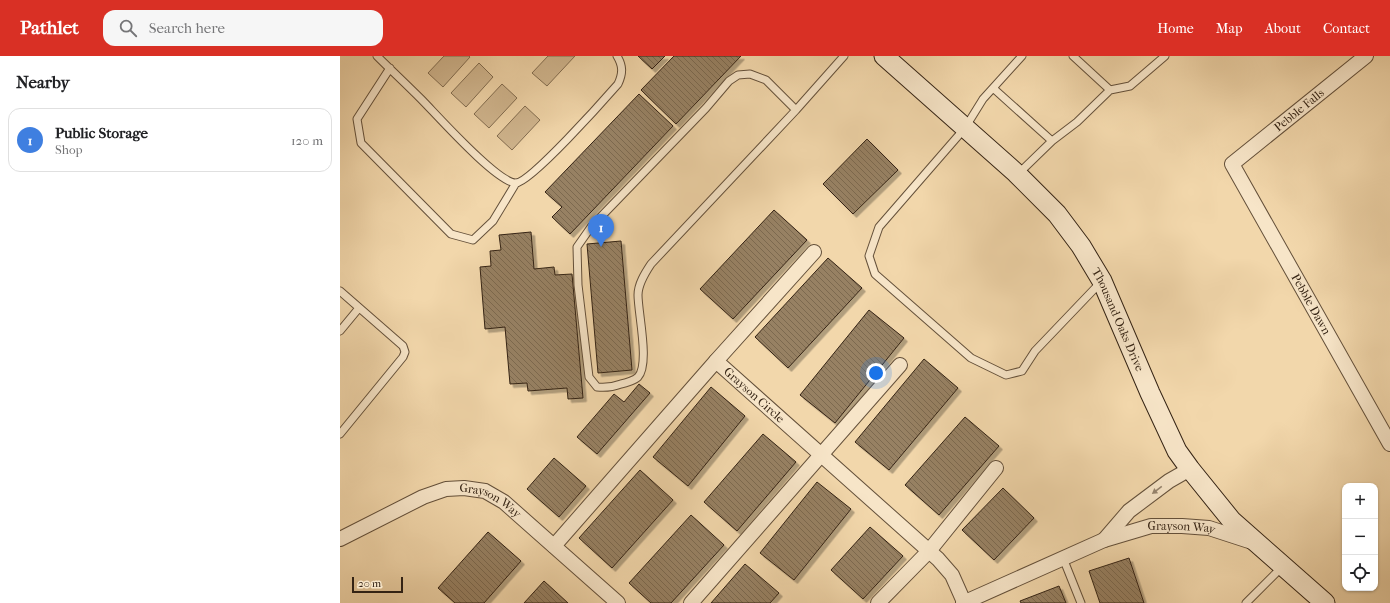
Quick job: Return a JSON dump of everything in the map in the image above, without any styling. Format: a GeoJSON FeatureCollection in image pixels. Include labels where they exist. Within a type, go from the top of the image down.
{"type":"FeatureCollection","features":[{"type":"Feature","properties":{"kind":"main road","name":"Thousand Oaks Drive"},"geometry":{"type":"LineString","coordinates":[[884,56],[1018,174],[1056,214],[1081,246],[1102,281],[1150,393],[1177,451],[1232,521],[1325,603]]}},
{"type":"Feature","properties":{"kind":"street","name":"Pebble Falls"},"geometry":{"type":"LineString","coordinates":[[1232,164],[1366,56]]}},
{"type":"Feature","properties":{"kind":"street","name":"Pebble Dawn"},"geometry":{"type":"LineString","coordinates":[[1232,164],[1390,444]]}},
{"type":"Feature","properties":{"kind":"street"},"geometry":{"type":"LineString","coordinates":[[716,361],[814,252]]}},
{"type":"Feature","properties":{"kind":"street","name":"Grayson Circle"},"geometry":{"type":"LineString","coordinates":[[554,546],[716,361],[938,559],[952,576],[963,603]]}},
{"type":"Feature","properties":{"kind":"street"},"geometry":{"type":"LineString","coordinates":[[691,603],[900,365]]}},
{"type":"Feature","properties":{"kind":"street"},"geometry":{"type":"LineString","coordinates":[[878,603],[929,551],[996,468]]}},
{"type":"Feature","properties":{"kind":"street","name":"Grayson Way"},"geometry":{"type":"LineString","coordinates":[[1104,540],[1129,512],[1169,481],[1190,469]]}},
{"type":"Feature","properties":{"kind":"street","name":"Grayson Way"},"geometry":{"type":"LineString","coordinates":[[340,539],[423,497],[446,489],[464,488],[485,491],[504,502],[618,603]]}},
{"type":"Feature","properties":{"kind":"street","name":"Grayson Way"},"geometry":{"type":"LineString","coordinates":[[963,603],[1104,540],[1151,526],[1209,528],[1258,544]]}},
{"type":"Feature","properties":{"kind":"lane"},"geometry":{"type":"LineString","coordinates":[[377,56],[479,158],[505,179],[516,183]]}},
{"type":"Feature","properties":{"kind":"lane"},"geometry":{"type":"LineString","coordinates":[[390,68],[357,119],[361,143],[451,234],[473,240],[493,221],[516,183],[524,180],[548,159],[618,84],[622,74],[621,64],[617,56]]}},
{"type":"Feature","properties":{"kind":"lane"},"geometry":{"type":"LineString","coordinates":[[796,110],[766,80],[750,74],[738,75],[729,80],[706,108],[591,227],[577,247],[578,285],[589,377],[597,387],[607,388],[626,383],[638,377],[643,367],[638,294],[642,280],[651,264],[796,110],[844,56]]}},
{"type":"Feature","properties":{"kind":"lane"},"geometry":{"type":"LineString","coordinates":[[1022,56],[983,99],[966,128],[879,227],[869,256],[875,274],[971,358],[1006,375],[1022,371],[1035,351],[1102,281]]}},
{"type":"Feature","properties":{"kind":"lane"},"geometry":{"type":"LineString","coordinates":[[1073,56],[1110,90]]}},
{"type":"Feature","properties":{"kind":"lane"},"geometry":{"type":"LineString","coordinates":[[1018,174],[1052,141],[1077,122],[1110,90],[1130,86],[1165,56]]}},
{"type":"Feature","properties":{"kind":"lane"},"geometry":{"type":"LineString","coordinates":[[993,88],[1052,141]]}},
{"type":"Feature","properties":{"kind":"lane"},"geometry":{"type":"LineString","coordinates":[[340,291],[403,346],[405,352],[403,357],[340,434]]}},
{"type":"Feature","properties":{"kind":"lane"},"geometry":{"type":"LineString","coordinates":[[340,331],[359,308]]}},
{"type":"Feature","properties":{"kind":"lane"},"geometry":{"type":"LineString","coordinates":[[1063,558],[1081,603]]}},
{"type":"Feature","properties":{"kind":"lane"},"geometry":{"type":"LineString","coordinates":[[1246,603],[1283,566]]}},
{"type":"Feature","properties":{"kind":"shaded area"},"geometry":{"type":"Polygon","coordinates":[[[444,56],[470,57],[443,87],[428,73],[444,56]]]}},
{"type":"Feature","properties":{"kind":"shaded area"},"geometry":{"type":"Polygon","coordinates":[[[548,56],[575,56],[547,86],[532,73],[548,56]]]}},
{"type":"Feature","properties":{"kind":"shaded area"},"geometry":{"type":"Polygon","coordinates":[[[479,63],[493,77],[466,107],[451,93],[479,63]]]}},
{"type":"Feature","properties":{"kind":"shaded area"},"geometry":{"type":"Polygon","coordinates":[[[502,84],[517,98],[489,128],[474,114],[502,84]]]}},
{"type":"Feature","properties":{"kind":"shaded area"},"geometry":{"type":"Polygon","coordinates":[[[525,106],[540,120],[512,150],[497,136],[525,106]]]}},
{"type":"Feature","properties":{"kind":"building"},"geometry":{"type":"Polygon","coordinates":[[[638,56],[665,56],[652,69],[638,56]]]}},
{"type":"Feature","properties":{"kind":"building"},"geometry":{"type":"Polygon","coordinates":[[[674,56],[741,56],[676,124],[641,90],[674,56]]]}},
{"type":"Feature","properties":{"kind":"building"},"geometry":{"type":"Polygon","coordinates":[[[639,94],[673,126],[570,234],[552,217],[562,207],[545,192],[639,94]]]}},
{"type":"Feature","properties":{"kind":"building"},"geometry":{"type":"Polygon","coordinates":[[[867,139],[898,170],[853,214],[823,184],[867,139]]]}},
{"type":"Feature","properties":{"kind":"building"},"geometry":{"type":"Polygon","coordinates":[[[774,210],[807,240],[733,319],[700,289],[774,210]]]}},
{"type":"Feature","properties":{"kind":"building"},"geometry":{"type":"Polygon","coordinates":[[[531,232],[534,269],[554,267],[555,275],[572,274],[583,398],[568,399],[567,388],[528,391],[527,383],[510,384],[505,327],[485,329],[480,267],[491,266],[490,251],[501,250],[499,235],[531,232]]]}},
{"type":"Feature","properties":{"kind":"building"},"geometry":{"type":"Polygon","coordinates":[[[621,241],[632,370],[598,373],[587,244],[621,241]]]}},
{"type":"Feature","properties":{"kind":"building"},"geometry":{"type":"Polygon","coordinates":[[[828,258],[862,288],[788,368],[755,337],[828,258]]]}},
{"type":"Feature","properties":{"kind":"building"},"geometry":{"type":"Polygon","coordinates":[[[869,310],[904,338],[835,423],[800,395],[869,310]]]}},
{"type":"Feature","properties":{"kind":"building"},"geometry":{"type":"Polygon","coordinates":[[[924,359],[958,388],[889,470],[855,442],[924,359]]]}},
{"type":"Feature","properties":{"kind":"building"},"geometry":{"type":"Polygon","coordinates":[[[639,384],[650,393],[597,454],[577,437],[614,394],[624,402],[639,384]]]}},
{"type":"Feature","properties":{"kind":"building"},"geometry":{"type":"Polygon","coordinates":[[[711,387],[745,416],[688,486],[653,457],[711,387]]]}},
{"type":"Feature","properties":{"kind":"building"},"geometry":{"type":"Polygon","coordinates":[[[965,417],[999,446],[939,515],[905,485],[965,417]]]}},
{"type":"Feature","properties":{"kind":"building"},"geometry":{"type":"Polygon","coordinates":[[[763,434],[796,462],[737,531],[704,502],[763,434]]]}},
{"type":"Feature","properties":{"kind":"building"},"geometry":{"type":"Polygon","coordinates":[[[554,458],[586,486],[559,517],[527,489],[554,458]]]}},
{"type":"Feature","properties":{"kind":"building"},"geometry":{"type":"Polygon","coordinates":[[[640,470],[673,500],[612,568],[579,538],[640,470]]]}},
{"type":"Feature","properties":{"kind":"building"},"geometry":{"type":"Polygon","coordinates":[[[817,482],[851,509],[794,580],[760,553],[817,482]]]}},
{"type":"Feature","properties":{"kind":"building"},"geometry":{"type":"Polygon","coordinates":[[[1003,488],[1034,518],[994,560],[962,530],[1003,488]]]}},
{"type":"Feature","properties":{"kind":"building"},"geometry":{"type":"Polygon","coordinates":[[[691,515],[724,545],[671,603],[651,603],[629,583],[691,515]]]}},
{"type":"Feature","properties":{"kind":"building"},"geometry":{"type":"Polygon","coordinates":[[[870,527],[903,556],[863,599],[831,570],[870,527]]]}},
{"type":"Feature","properties":{"kind":"building"},"geometry":{"type":"Polygon","coordinates":[[[488,532],[521,561],[484,603],[455,603],[438,588],[488,532]]]}},
{"type":"Feature","properties":{"kind":"building"},"geometry":{"type":"Polygon","coordinates":[[[1129,558],[1144,603],[1100,603],[1089,571],[1129,558]]]}},
{"type":"Feature","properties":{"kind":"building"},"geometry":{"type":"Polygon","coordinates":[[[745,564],[779,593],[770,603],[711,603],[745,564]]]}},
{"type":"Feature","properties":{"kind":"building"},"geometry":{"type":"Polygon","coordinates":[[[544,581],[568,603],[524,603],[544,581]]]}},
{"type":"Feature","properties":{"kind":"building"},"geometry":{"type":"Polygon","coordinates":[[[1059,586],[1066,603],[1021,603],[1020,601],[1059,586]]]}},
{"type":"Feature","properties":{"kind":"place","name":"Public Storage"},"geometry":{"type":"Point","coordinates":[601,247]}}]}
